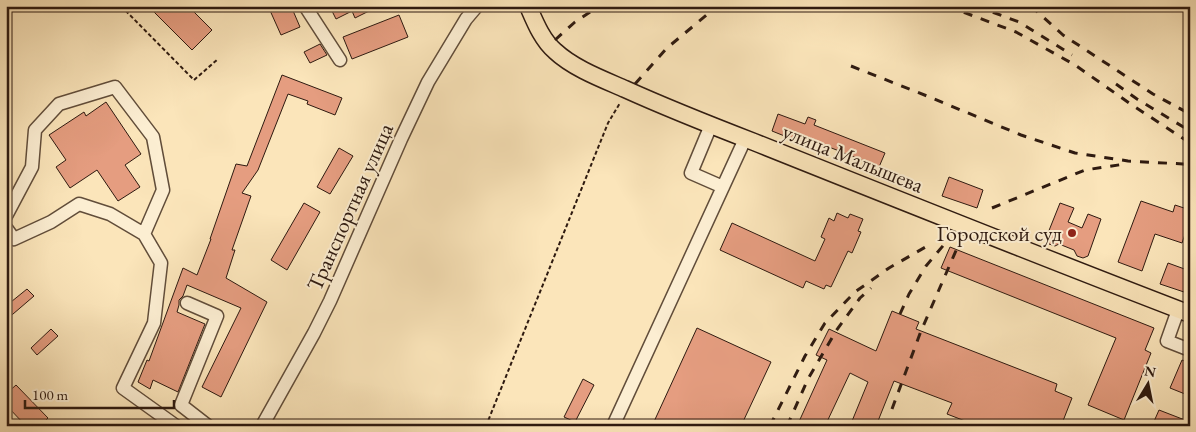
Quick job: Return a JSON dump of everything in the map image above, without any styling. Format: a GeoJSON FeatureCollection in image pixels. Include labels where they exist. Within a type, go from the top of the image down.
{"type":"FeatureCollection","features":[{"type":"Feature","properties":{"kind":"main road","name":"улица Малышева"},"geometry":{"type":"LineString","coordinates":[[528,6],[544,39],[554,51],[570,63],[607,81],[670,109],[1184,312]]}},
{"type":"Feature","properties":{"kind":"street"},"geometry":{"type":"LineString","coordinates":[[305,6],[340,60]]}},
{"type":"Feature","properties":{"kind":"street","name":"Транспортная улица"},"geometry":{"type":"LineString","coordinates":[[262,426],[330,301],[428,82],[466,19],[477,6]]}},
{"type":"Feature","properties":{"kind":"street"},"geometry":{"type":"LineString","coordinates":[[6,216],[32,167],[35,130],[59,104],[115,87],[153,137],[163,190],[144,234]]}},
{"type":"Feature","properties":{"kind":"street"},"geometry":{"type":"LineString","coordinates":[[711,125],[691,173],[723,187]]}},
{"type":"Feature","properties":{"kind":"street"},"geometry":{"type":"LineString","coordinates":[[613,426],[746,139]]}},
{"type":"Feature","properties":{"kind":"street"},"geometry":{"type":"LineString","coordinates":[[6,228],[14,239],[51,222],[79,204],[110,214],[144,234],[161,263],[154,323],[123,388],[176,426]]}},
{"type":"Feature","properties":{"kind":"street"},"geometry":{"type":"LineString","coordinates":[[187,303],[217,316],[181,405],[208,426]]}},
{"type":"Feature","properties":{"kind":"street"},"geometry":{"type":"LineString","coordinates":[[1184,312],[1168,341],[1190,350]]}},
{"type":"Feature","properties":{"kind":"path"},"geometry":{"type":"LineString","coordinates":[[6,14],[13,6]]}},
{"type":"Feature","properties":{"kind":"path"},"geometry":{"type":"LineString","coordinates":[[121,6],[194,80],[218,59]]}},
{"type":"Feature","properties":{"kind":"path"},"geometry":{"type":"LineString","coordinates":[[6,20],[10,37],[6,42]]}},
{"type":"Feature","properties":{"kind":"path"},"geometry":{"type":"LineString","coordinates":[[486,426],[608,124],[620,103]]}},
{"type":"Feature","properties":{"kind":"building"},"geometry":{"type":"Polygon","coordinates":[[[148,6],[188,6],[212,30],[192,50],[148,6]]]}},
{"type":"Feature","properties":{"kind":"building"},"geometry":{"type":"Polygon","coordinates":[[[268,6],[291,6],[300,27],[281,35],[268,6]]]}},
{"type":"Feature","properties":{"kind":"building"},"geometry":{"type":"Polygon","coordinates":[[[337,6],[379,6],[355,18],[352,11],[336,19],[331,9],[337,6]]]}},
{"type":"Feature","properties":{"kind":"building"},"geometry":{"type":"Polygon","coordinates":[[[399,15],[408,37],[352,59],[343,37],[399,15]]]}},
{"type":"Feature","properties":{"kind":"building"},"geometry":{"type":"Polygon","coordinates":[[[320,44],[327,55],[310,63],[304,52],[320,44]]]}},
{"type":"Feature","properties":{"kind":"building"},"geometry":{"type":"Polygon","coordinates":[[[282,75],[342,98],[335,115],[307,104],[308,101],[288,94],[258,170],[242,193],[251,196],[232,250],[235,250],[226,278],[267,302],[221,397],[202,387],[241,308],[187,285],[183,296],[179,300],[177,312],[205,324],[178,392],[153,380],[150,389],[138,382],[147,360],[149,361],[183,268],[197,275],[236,164],[247,166],[282,75]]]}},
{"type":"Feature","properties":{"kind":"building"},"geometry":{"type":"Polygon","coordinates":[[[106,102],[141,154],[125,165],[140,187],[118,201],[97,170],[70,188],[56,167],[66,160],[49,135],[84,112],[86,116],[106,102]]]}},
{"type":"Feature","properties":{"kind":"building"},"geometry":{"type":"Polygon","coordinates":[[[778,114],[805,124],[808,117],[816,120],[814,125],[885,153],[879,167],[809,139],[807,145],[772,131],[778,114]]]}},
{"type":"Feature","properties":{"kind":"building"},"geometry":{"type":"Polygon","coordinates":[[[339,148],[353,156],[330,194],[317,187],[339,148]]]}},
{"type":"Feature","properties":{"kind":"building"},"geometry":{"type":"Polygon","coordinates":[[[949,177],[983,190],[977,208],[942,196],[949,177]]]}},
{"type":"Feature","properties":{"kind":"building"},"geometry":{"type":"Polygon","coordinates":[[[1141,201],[1173,212],[1175,205],[1190,210],[1190,220],[1182,243],[1155,234],[1142,271],[1118,262],[1141,201]]]}},
{"type":"Feature","properties":{"kind":"building"},"geometry":{"type":"Polygon","coordinates":[[[304,203],[320,212],[287,270],[271,260],[304,203]]]}},
{"type":"Feature","properties":{"kind":"building","name":"Городской суд"},"geometry":{"type":"Polygon","coordinates":[[[1060,203],[1074,208],[1068,222],[1082,228],[1088,214],[1101,219],[1088,256],[1083,258],[1077,256],[1074,250],[1059,244],[1055,246],[1049,244],[1046,238],[1060,203]]]}},
{"type":"Feature","properties":{"kind":"building"},"geometry":{"type":"Polygon","coordinates":[[[837,213],[848,218],[850,214],[863,219],[858,231],[861,232],[852,253],[848,251],[831,287],[826,285],[824,289],[806,281],[803,288],[720,250],[732,223],[815,261],[825,239],[821,237],[829,218],[834,221],[837,213]]]}},
{"type":"Feature","properties":{"kind":"building"},"geometry":{"type":"Polygon","coordinates":[[[950,247],[1154,328],[1145,350],[1151,353],[1124,420],[1088,405],[1116,338],[941,268],[950,247]]]}},
{"type":"Feature","properties":{"kind":"building"},"geometry":{"type":"Polygon","coordinates":[[[1168,263],[1190,271],[1190,294],[1160,284],[1168,263]]]}},
{"type":"Feature","properties":{"kind":"building"},"geometry":{"type":"Polygon","coordinates":[[[27,289],[34,296],[6,320],[6,306],[27,289]]]}},
{"type":"Feature","properties":{"kind":"building"},"geometry":{"type":"Polygon","coordinates":[[[892,311],[919,322],[916,329],[1057,384],[1055,391],[1072,398],[1061,426],[978,426],[947,414],[952,403],[894,381],[876,426],[850,426],[868,382],[850,373],[825,426],[797,426],[827,360],[816,355],[829,329],[876,351],[892,311]]]}},
{"type":"Feature","properties":{"kind":"building"},"geometry":{"type":"Polygon","coordinates":[[[697,328],[771,362],[741,426],[652,426],[697,328]]]}},
{"type":"Feature","properties":{"kind":"building"},"geometry":{"type":"Polygon","coordinates":[[[51,329],[58,336],[37,355],[31,348],[51,329]]]}},
{"type":"Feature","properties":{"kind":"building"},"geometry":{"type":"Polygon","coordinates":[[[1182,360],[1190,363],[1190,396],[1170,388],[1182,360]]]}},
{"type":"Feature","properties":{"kind":"building"},"geometry":{"type":"Polygon","coordinates":[[[583,379],[594,385],[575,422],[564,417],[583,379]]]}},
{"type":"Feature","properties":{"kind":"building"},"geometry":{"type":"Polygon","coordinates":[[[16,385],[48,418],[40,426],[26,426],[6,405],[6,394],[16,385]]]}},
{"type":"Feature","properties":{"kind":"building"},"geometry":{"type":"Polygon","coordinates":[[[1159,410],[1190,422],[1190,426],[1152,426],[1159,410]]]}},
{"type":"Feature","properties":{"kind":"railway"},"geometry":{"type":"LineString","coordinates":[[555,40],[575,22],[599,6]]}},
{"type":"Feature","properties":{"kind":"railway"},"geometry":{"type":"LineString","coordinates":[[635,84],[667,48],[709,13],[721,6]]}},
{"type":"Feature","properties":{"kind":"railway"},"geometry":{"type":"LineString","coordinates":[[947,6],[1016,32],[1075,65],[1190,143]]}},
{"type":"Feature","properties":{"kind":"railway"},"geometry":{"type":"LineString","coordinates":[[976,6],[1019,22],[1072,55]]}},
{"type":"Feature","properties":{"kind":"railway"},"geometry":{"type":"LineString","coordinates":[[1031,6],[1063,35],[1153,94],[1190,114]]}},
{"type":"Feature","properties":{"kind":"railway"},"geometry":{"type":"LineString","coordinates":[[851,66],[1021,135],[1075,153],[1128,161],[1190,165]]}},
{"type":"Feature","properties":{"kind":"railway"},"geometry":{"type":"LineString","coordinates":[[1116,84],[1190,131]]}},
{"type":"Feature","properties":{"kind":"railway"},"geometry":{"type":"LineString","coordinates":[[992,208],[1085,170],[1125,164]]}},
{"type":"Feature","properties":{"kind":"railway"},"geometry":{"type":"LineString","coordinates":[[900,314],[909,294],[926,266],[947,241]]}},
{"type":"Feature","properties":{"kind":"railway"},"geometry":{"type":"LineString","coordinates":[[770,426],[805,356],[825,323],[855,292],[889,268],[929,245]]}},
{"type":"Feature","properties":{"kind":"railway"},"geometry":{"type":"LineString","coordinates":[[892,409],[921,331],[958,246]]}},
{"type":"Feature","properties":{"kind":"railway"},"geometry":{"type":"LineString","coordinates":[[787,426],[808,379],[836,331],[860,298],[871,288]]}},
{"type":"Feature","properties":{"kind":"place","name":"Городской суд"},"geometry":{"type":"Point","coordinates":[1072,233]}}]}
